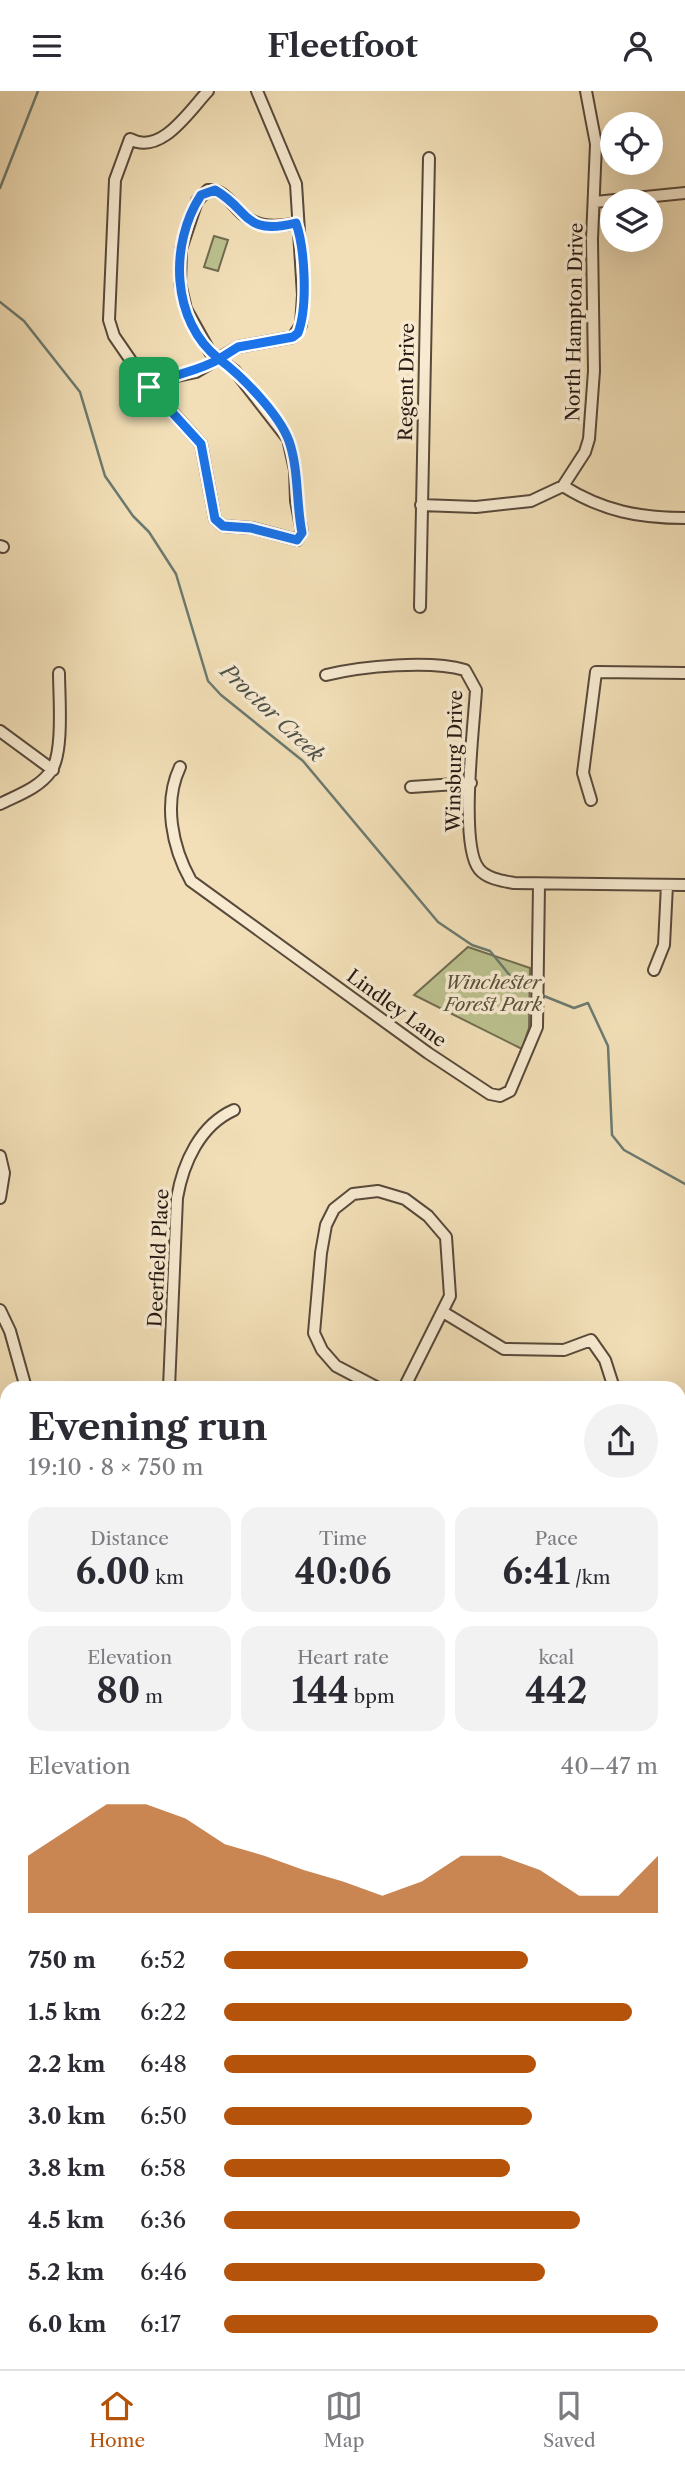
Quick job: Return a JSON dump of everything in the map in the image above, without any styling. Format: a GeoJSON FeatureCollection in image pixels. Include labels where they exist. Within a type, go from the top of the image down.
{"type":"FeatureCollection","features":[{"type":"Feature","properties":{"kind":"street"},"geometry":{"type":"LineString","coordinates":[[208,91],[158,141],[145,144],[130,139],[115,180],[109,320],[114,336],[149,387],[201,444],[215,519],[223,526],[251,528],[297,540],[302,533],[296,501],[295,470],[288,439],[235,371],[200,339],[191,322],[180,282],[181,249],[197,201],[205,191],[215,190],[244,216],[260,225],[276,228],[296,223]]}},
{"type":"Feature","properties":{"kind":"street"},"geometry":{"type":"LineString","coordinates":[[149,387],[163,379],[196,372],[238,347],[293,337],[298,333],[303,295],[302,247],[296,223],[299,212],[296,184],[257,91]]}},
{"type":"Feature","properties":{"kind":"street","name":"North Hampton Drive"},"geometry":{"type":"LineString","coordinates":[[563,486],[579,465],[589,439],[594,371],[592,239],[596,145],[586,91]]}},
{"type":"Feature","properties":{"kind":"street","name":"Regent Drive"},"geometry":{"type":"LineString","coordinates":[[420,607],[429,158]]}},
{"type":"Feature","properties":{"kind":"street"},"geometry":{"type":"LineString","coordinates":[[595,202],[685,193]]}},
{"type":"Feature","properties":{"kind":"street"},"geometry":{"type":"LineString","coordinates":[[421,505],[476,507],[531,501],[563,486],[612,511],[649,518],[685,518]]}},
{"type":"Feature","properties":{"kind":"street","name":"Winsburg Drive"},"geometry":{"type":"LineString","coordinates":[[326,675],[344,671],[428,666],[465,670],[476,690],[469,825],[472,852],[480,870],[496,880],[539,884],[685,885]]}},
{"type":"Feature","properties":{"kind":"street"},"geometry":{"type":"LineString","coordinates":[[591,800],[583,773],[596,672],[685,673]]}},
{"type":"Feature","properties":{"kind":"street"},"geometry":{"type":"LineString","coordinates":[[0,804],[30,790],[53,769],[57,752],[59,673]]}},
{"type":"Feature","properties":{"kind":"street"},"geometry":{"type":"LineString","coordinates":[[0,731],[53,769]]}},
{"type":"Feature","properties":{"kind":"street","name":"Lindley Lane"},"geometry":{"type":"LineString","coordinates":[[180,767],[172,783],[170,806],[175,841],[191,881],[428,1053],[490,1094],[500,1096],[510,1091],[537,1027],[539,884]]}},
{"type":"Feature","properties":{"kind":"street"},"geometry":{"type":"LineString","coordinates":[[411,787],[471,783]]}},
{"type":"Feature","properties":{"kind":"street"},"geometry":{"type":"LineString","coordinates":[[654,970],[664,945],[667,885]]}},
{"type":"Feature","properties":{"kind":"street","name":"Deerfield Place"},"geometry":{"type":"LineString","coordinates":[[169,1381],[177,1198],[182,1171],[216,1118],[234,1110]]}},
{"type":"Feature","properties":{"kind":"street"},"geometry":{"type":"LineString","coordinates":[[0,1156],[4,1173],[0,1198]]}},
{"type":"Feature","properties":{"kind":"street"},"geometry":{"type":"LineString","coordinates":[[365,1381],[336,1366],[322,1350],[314,1333],[326,1225],[334,1209],[353,1195],[378,1191],[405,1199],[428,1216],[446,1237],[450,1296],[408,1381]]}},
{"type":"Feature","properties":{"kind":"street"},"geometry":{"type":"LineString","coordinates":[[0,1310],[10,1331],[24,1381]]}},
{"type":"Feature","properties":{"kind":"street"},"geometry":{"type":"LineString","coordinates":[[443,1312],[504,1349],[564,1350],[591,1340],[606,1360],[612,1381]]}},
{"type":"Feature","properties":{"kind":"green space"},"geometry":{"type":"Polygon","coordinates":[[[214,236],[228,240],[218,271],[204,267],[214,236]]]}},
{"type":"Feature","properties":{"kind":"green space","name":"Winchester Forest Park"},"geometry":{"type":"Polygon","coordinates":[[[468,947],[530,968],[529,1028],[522,1049],[414,995],[468,947]]]}},
{"type":"Feature","properties":{"kind":"waterway","name":"Proctor Creek"},"geometry":{"type":"LineString","coordinates":[[0,188],[38,91]]}},
{"type":"Feature","properties":{"kind":"waterway","name":"Proctor Creek"},"geometry":{"type":"LineString","coordinates":[[0,302],[24,321],[80,392],[105,476],[133,516],[149,532],[176,574],[208,681],[221,695],[303,761],[438,922],[472,945],[490,951],[516,983],[530,989]]}},
{"type":"Feature","properties":{"kind":"waterway","name":"Proctor Creek"},"geometry":{"type":"LineString","coordinates":[[544,996],[574,1008],[588,1003],[608,1046],[612,1135],[624,1150],[685,1184]]}},
{"type":"Feature","properties":{"kind":"route"},"geometry":{"type":"LineString","coordinates":[[149,387],[163,379],[204,369],[219,359],[200,339],[191,322],[178,264],[190,217],[201,195],[212,189],[219,192],[244,216],[260,225],[276,228],[296,223],[302,247],[303,295],[298,333],[293,337],[238,347],[219,359],[235,371],[288,439],[295,470],[296,501],[302,533],[297,540],[281,538],[251,528],[223,526],[215,519],[201,444],[186,424],[149,387]]}}]}
